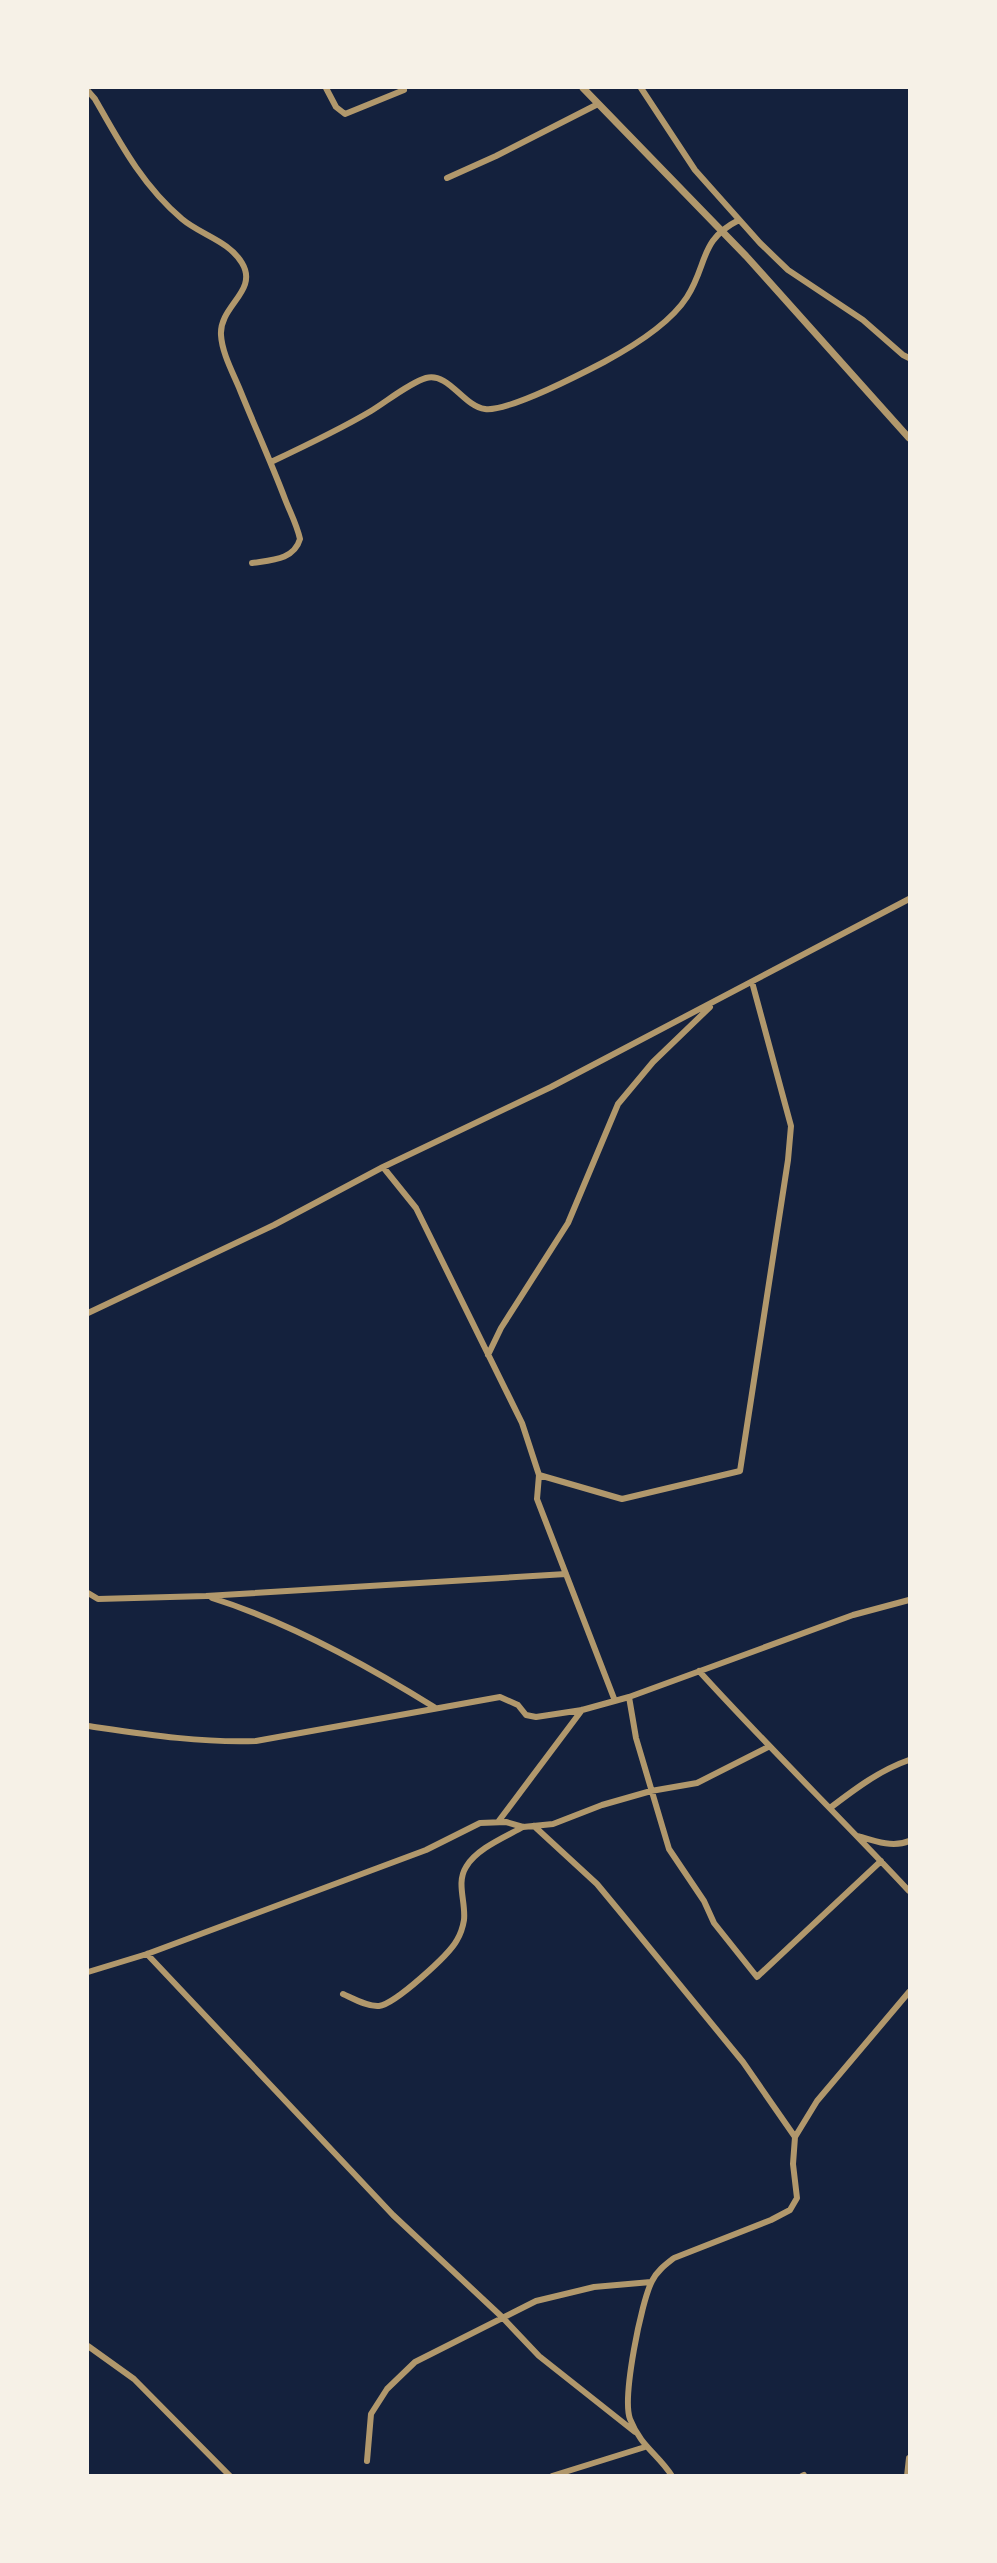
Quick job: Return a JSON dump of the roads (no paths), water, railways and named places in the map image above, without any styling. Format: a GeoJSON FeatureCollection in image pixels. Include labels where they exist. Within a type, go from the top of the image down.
{"type":"FeatureCollection","features":[{"type":"Feature","properties":{"kind":"street"},"geometry":{"type":"LineString","coordinates":[[326,88],[336,107],[345,114],[404,90]]}},
{"type":"Feature","properties":{"kind":"street"},"geometry":{"type":"LineString","coordinates":[[583,88],[721,231],[909,438]]}},
{"type":"Feature","properties":{"kind":"street"},"geometry":{"type":"LineString","coordinates":[[641,88],[695,170],[788,270],[863,320],[906,356],[909,347]]}},
{"type":"Feature","properties":{"kind":"street"},"geometry":{"type":"LineString","coordinates":[[88,90],[130,161],[148,185],[182,219],[234,252],[244,266],[245,288],[225,315],[221,335],[232,371],[300,539],[293,551],[286,556],[252,563]]}},
{"type":"Feature","properties":{"kind":"street"},"geometry":{"type":"LineString","coordinates":[[447,178],[598,104]]}},
{"type":"Feature","properties":{"kind":"street"},"geometry":{"type":"LineString","coordinates":[[271,462],[353,421],[427,378],[442,380],[472,404],[490,409],[521,399],[625,351],[679,307],[691,289],[713,238],[739,220]]}},
{"type":"Feature","properties":{"kind":"street"},"geometry":{"type":"LineString","coordinates":[[88,1313],[274,1225],[383,1167],[551,1087],[909,899]]}},
{"type":"Feature","properties":{"kind":"street"},"geometry":{"type":"LineString","coordinates":[[539,1475],[622,1499],[740,1471],[791,1126],[752,982]]}},
{"type":"Feature","properties":{"kind":"street"},"geometry":{"type":"LineString","coordinates":[[488,1356],[501,1328],[568,1223],[618,1104],[653,1062],[718,1000]]}},
{"type":"Feature","properties":{"kind":"street"},"geometry":{"type":"LineString","coordinates":[[383,1167],[416,1208],[522,1423],[539,1475],[537,1499],[615,1701]]}},
{"type":"Feature","properties":{"kind":"street"},"geometry":{"type":"LineString","coordinates":[[88,1593],[98,1599],[206,1596],[566,1574]]}},
{"type":"Feature","properties":{"kind":"street"},"geometry":{"type":"LineString","coordinates":[[206,1596],[250,1610],[275,1622],[384,1676],[435,1707]]}},
{"type":"Feature","properties":{"kind":"street"},"geometry":{"type":"LineString","coordinates":[[88,1726],[191,1740],[256,1741],[500,1697],[518,1705],[526,1714],[536,1717],[582,1710],[629,1697],[853,1615],[909,1600]]}},
{"type":"Feature","properties":{"kind":"street"},"geometry":{"type":"LineString","coordinates":[[699,1671],[768,1747],[909,1891]]}},
{"type":"Feature","properties":{"kind":"street"},"geometry":{"type":"LineString","coordinates":[[629,1697],[632,1724],[669,1849],[704,1901],[714,1923],[757,1977],[881,1861]]}},
{"type":"Feature","properties":{"kind":"street"},"geometry":{"type":"LineString","coordinates":[[498,1822],[582,1710]]}},
{"type":"Feature","properties":{"kind":"street"},"geometry":{"type":"LineString","coordinates":[[88,1972],[147,1954],[426,1850],[480,1823],[498,1822],[523,1827],[554,1824],[602,1805],[651,1791],[697,1783],[768,1747]]}},
{"type":"Feature","properties":{"kind":"street"},"geometry":{"type":"LineString","coordinates":[[830,1808],[895,1765],[909,1760]]}},
{"type":"Feature","properties":{"kind":"street"},"geometry":{"type":"LineString","coordinates":[[534,1826],[597,1884],[743,2062],[795,2137]]}},
{"type":"Feature","properties":{"kind":"street"},"geometry":{"type":"LineString","coordinates":[[343,1994],[379,2006],[395,1998],[432,1968],[456,1942],[462,1928],[464,1920],[461,1883],[466,1866],[481,1853],[523,1827]]}},
{"type":"Feature","properties":{"kind":"street"},"geometry":{"type":"LineString","coordinates":[[856,1835],[886,1843],[901,1844],[909,1841]]}},
{"type":"Feature","properties":{"kind":"street"},"geometry":{"type":"LineString","coordinates":[[147,1954],[393,2216],[502,2317],[539,2356],[635,2432]]}},
{"type":"Feature","properties":{"kind":"street"},"geometry":{"type":"LineString","coordinates":[[671,2476],[645,2447],[628,2415],[627,2391],[651,2282],[660,2268],[674,2258],[790,2210],[797,2198],[793,2164],[795,2137],[817,2101],[909,1992]]}},
{"type":"Feature","properties":{"kind":"street"},"geometry":{"type":"LineString","coordinates":[[367,2461],[371,2414],[387,2389],[415,2362],[536,2301],[594,2287],[651,2282]]}},
{"type":"Feature","properties":{"kind":"street"},"geometry":{"type":"LineString","coordinates":[[88,2346],[154,2397],[230,2476]]}},
{"type":"Feature","properties":{"kind":"street"},"geometry":{"type":"LineString","coordinates":[[552,2476],[645,2447]]}},
{"type":"Feature","properties":{"kind":"street"},"geometry":{"type":"LineString","coordinates":[[906,2476],[909,2458]]}}]}
